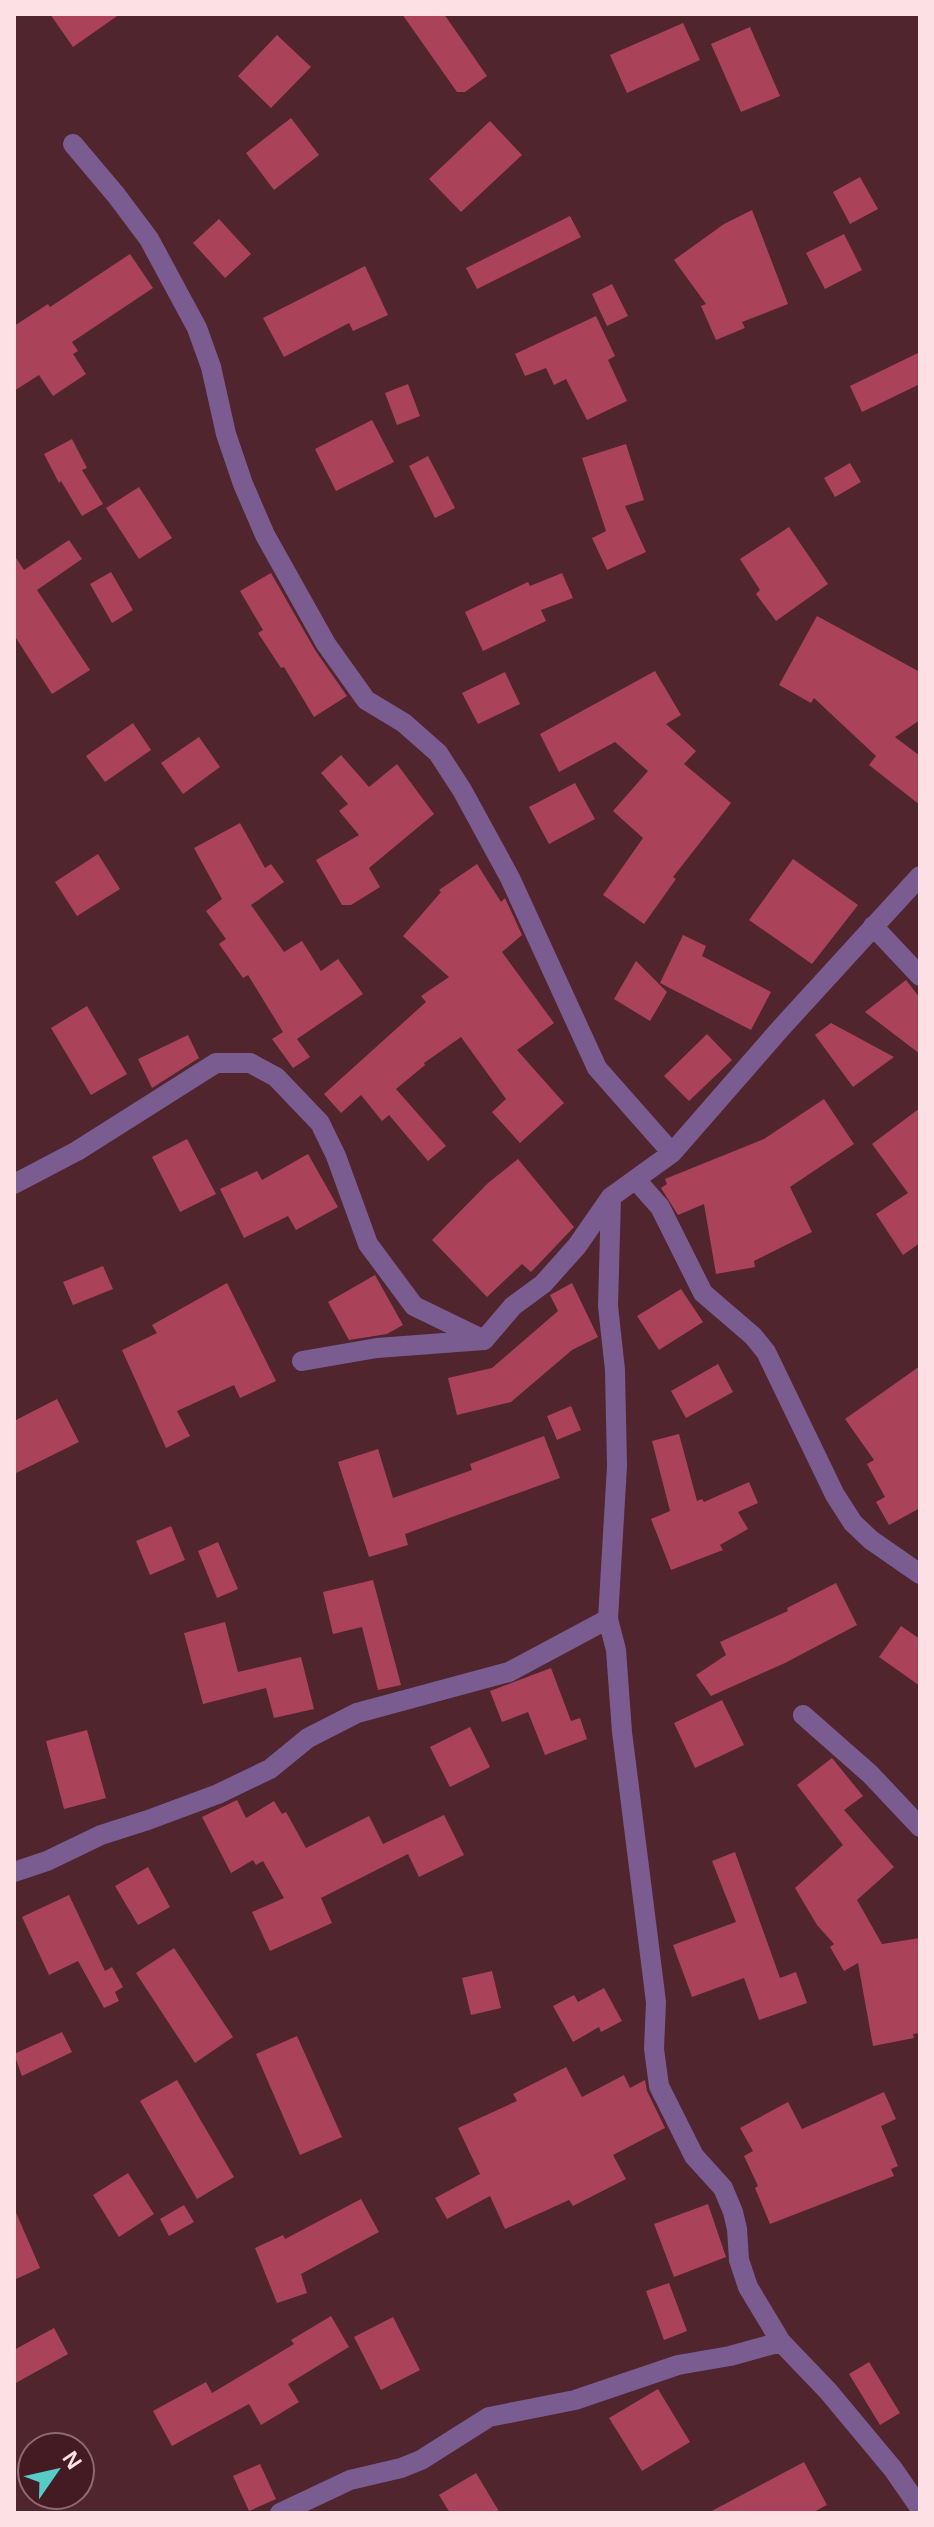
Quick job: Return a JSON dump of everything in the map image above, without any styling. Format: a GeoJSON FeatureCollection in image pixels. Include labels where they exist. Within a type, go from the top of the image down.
{"type":"FeatureCollection","features":[{"type":"Feature","properties":{"kind":"street"},"geometry":{"type":"LineString","coordinates":[[73,144],[149,239],[197,328],[243,484],[265,535],[326,644],[366,700],[404,723],[438,753],[505,867],[597,1068],[672,1153]]}},
{"type":"Feature","properties":{"kind":"street"},"geometry":{"type":"LineString","coordinates":[[302,1361],[377,1348],[484,1340],[513,1306],[543,1284],[577,1246],[611,1197],[672,1153],[920,876]]}},
{"type":"Feature","properties":{"kind":"street"},"geometry":{"type":"LineString","coordinates":[[873,926],[920,976]]}},
{"type":"Feature","properties":{"kind":"street"},"geometry":{"type":"LineString","coordinates":[[14,1184],[77,1151],[216,1063],[250,1063],[276,1077],[320,1123],[336,1156],[368,1244],[414,1306],[484,1340]]}},
{"type":"Feature","properties":{"kind":"street"},"geometry":{"type":"LineString","coordinates":[[636,1180],[660,1207],[703,1293],[753,1336],[766,1352],[835,1495],[853,1523],[871,1540],[920,1574]]}},
{"type":"Feature","properties":{"kind":"street"},"geometry":{"type":"LineString","coordinates":[[611,1197],[608,1306],[615,1370],[617,1466],[608,1619],[616,1650],[640,1893],[656,2002],[654,2049],[659,2086],[694,2156],[723,2188],[733,2212],[739,2260],[748,2287],[781,2342],[828,2391],[893,2469],[920,2508]]}},
{"type":"Feature","properties":{"kind":"street"},"geometry":{"type":"LineString","coordinates":[[14,1872],[47,1861],[101,1835],[218,1794],[270,1769],[308,1738],[357,1713],[509,1672],[608,1619]]}},
{"type":"Feature","properties":{"kind":"street"},"geometry":{"type":"LineString","coordinates":[[803,1715],[870,1774],[920,1827]]}},
{"type":"Feature","properties":{"kind":"street"},"geometry":{"type":"LineString","coordinates":[[280,2513],[350,2480],[421,2460],[489,2417],[575,2400],[678,2365],[730,2356],[781,2342]]}},
{"type":"Feature","properties":{"kind":"building"},"geometry":{"type":"Polygon","coordinates":[[[50,14],[120,14],[73,47],[50,14]]]}},
{"type":"Feature","properties":{"kind":"building"},"geometry":{"type":"Polygon","coordinates":[[[402,14],[444,14],[487,76],[465,92],[457,92],[402,14]]]}},
{"type":"Feature","properties":{"kind":"building"},"geometry":{"type":"Polygon","coordinates":[[[683,23],[700,60],[627,93],[610,55],[683,23]]]}},
{"type":"Feature","properties":{"kind":"building"},"geometry":{"type":"Polygon","coordinates":[[[750,27],[780,96],[741,112],[711,44],[750,27]]]}},
{"type":"Feature","properties":{"kind":"building"},"geometry":{"type":"Polygon","coordinates":[[[277,35],[311,67],[271,108],[238,76],[277,35]]]}},
{"type":"Feature","properties":{"kind":"building"},"geometry":{"type":"Polygon","coordinates":[[[291,118],[319,155],[274,190],[246,153],[291,118]]]}},
{"type":"Feature","properties":{"kind":"building"},"geometry":{"type":"Polygon","coordinates":[[[490,121],[522,155],[461,212],[429,179],[490,121]]]}},
{"type":"Feature","properties":{"kind":"building"},"geometry":{"type":"Polygon","coordinates":[[[860,177],[878,209],[850,224],[833,192],[860,177]]]}},
{"type":"Feature","properties":{"kind":"building"},"geometry":{"type":"Polygon","coordinates":[[[752,210],[788,304],[742,322],[745,328],[716,340],[701,306],[706,304],[674,260],[724,224],[752,210]]]}},
{"type":"Feature","properties":{"kind":"building"},"geometry":{"type":"Polygon","coordinates":[[[570,216],[581,237],[477,289],[466,268],[570,216]]]}},
{"type":"Feature","properties":{"kind":"building"},"geometry":{"type":"Polygon","coordinates":[[[219,219],[251,254],[225,278],[193,243],[219,219]]]}},
{"type":"Feature","properties":{"kind":"building"},"geometry":{"type":"Polygon","coordinates":[[[844,234],[862,270],[825,289],[806,253],[844,234]]]}},
{"type":"Feature","properties":{"kind":"building"},"geometry":{"type":"Polygon","coordinates":[[[130,254],[153,288],[72,342],[78,351],[73,354],[86,374],[53,396],[39,375],[14,391],[14,326],[48,304],[50,307],[130,254]]]}},
{"type":"Feature","properties":{"kind":"building"},"geometry":{"type":"Polygon","coordinates":[[[365,266],[388,315],[353,331],[349,323],[284,357],[263,318],[365,266]]]}},
{"type":"Feature","properties":{"kind":"building"},"geometry":{"type":"Polygon","coordinates":[[[612,284],[628,316],[607,326],[592,294],[612,284]]]}},
{"type":"Feature","properties":{"kind":"building"},"geometry":{"type":"Polygon","coordinates":[[[596,316],[615,356],[608,360],[627,401],[587,420],[566,379],[554,385],[546,368],[525,376],[515,354],[596,316]]]}},
{"type":"Feature","properties":{"kind":"building"},"geometry":{"type":"Polygon","coordinates":[[[920,352],[920,384],[862,412],[850,386],[920,352]]]}},
{"type":"Feature","properties":{"kind":"building"},"geometry":{"type":"Polygon","coordinates":[[[408,384],[420,416],[397,425],[385,393],[408,384]]]}},
{"type":"Feature","properties":{"kind":"building"},"geometry":{"type":"Polygon","coordinates":[[[372,420],[394,462],[336,491],[315,449],[372,420]]]}},
{"type":"Feature","properties":{"kind":"building"},"geometry":{"type":"Polygon","coordinates":[[[72,439],[87,468],[82,470],[103,504],[82,516],[44,454],[72,439]]]}},
{"type":"Feature","properties":{"kind":"building"},"geometry":{"type":"Polygon","coordinates":[[[626,444],[644,500],[625,506],[646,552],[607,570],[592,538],[606,531],[582,458],[626,444]]]}},
{"type":"Feature","properties":{"kind":"building"},"geometry":{"type":"Polygon","coordinates":[[[428,456],[455,508],[435,518],[409,466],[428,456]]]}},
{"type":"Feature","properties":{"kind":"building"},"geometry":{"type":"Polygon","coordinates":[[[850,463],[861,482],[835,497],[824,478],[850,463]]]}},
{"type":"Feature","properties":{"kind":"building"},"geometry":{"type":"Polygon","coordinates":[[[139,487],[172,538],[139,559],[106,508],[139,487]]]}},
{"type":"Feature","properties":{"kind":"building"},"geometry":{"type":"Polygon","coordinates":[[[789,527],[828,584],[776,621],[756,594],[760,590],[740,559],[789,527]]]}},
{"type":"Feature","properties":{"kind":"building"},"geometry":{"type":"Polygon","coordinates":[[[69,540],[82,559],[37,590],[90,670],[52,694],[14,635],[14,555],[24,570],[69,540]]]}},
{"type":"Feature","properties":{"kind":"building"},"geometry":{"type":"Polygon","coordinates":[[[111,572],[133,610],[112,623],[90,584],[111,572]]]}},
{"type":"Feature","properties":{"kind":"building"},"geometry":{"type":"Polygon","coordinates":[[[271,573],[315,650],[347,696],[314,717],[284,667],[281,668],[258,633],[263,630],[240,591],[271,573]]]}},
{"type":"Feature","properties":{"kind":"building"},"geometry":{"type":"Polygon","coordinates":[[[562,573],[573,598],[541,610],[546,621],[483,651],[465,612],[528,582],[530,586],[562,573]]]}},
{"type":"Feature","properties":{"kind":"building"},"geometry":{"type":"Polygon","coordinates":[[[817,616],[920,672],[920,720],[895,737],[920,756],[920,805],[869,765],[876,756],[814,698],[811,703],[779,685],[817,616]]]}},
{"type":"Feature","properties":{"kind":"building"},"geometry":{"type":"Polygon","coordinates":[[[655,671],[681,715],[666,724],[696,751],[684,764],[731,803],[673,877],[676,879],[644,924],[603,895],[643,838],[613,811],[648,771],[615,742],[559,772],[540,734],[655,671]]]}},
{"type":"Feature","properties":{"kind":"building"},"geometry":{"type":"Polygon","coordinates":[[[505,672],[520,704],[478,724],[462,693],[505,672]]]}},
{"type":"Feature","properties":{"kind":"building"},"geometry":{"type":"Polygon","coordinates":[[[133,723],[151,750],[105,782],[86,756],[133,723]]]}},
{"type":"Feature","properties":{"kind":"building"},"geometry":{"type":"Polygon","coordinates":[[[199,737],[220,767],[183,794],[161,763],[199,737]]]}},
{"type":"Feature","properties":{"kind":"building"},"geometry":{"type":"Polygon","coordinates":[[[341,755],[369,787],[397,764],[434,814],[369,868],[380,887],[351,905],[342,905],[316,860],[359,835],[339,811],[348,804],[321,773],[341,755]]]}},
{"type":"Feature","properties":{"kind":"building"},"geometry":{"type":"Polygon","coordinates":[[[575,783],[595,819],[549,844],[529,807],[575,783]]]}},
{"type":"Feature","properties":{"kind":"building"},"geometry":{"type":"Polygon","coordinates":[[[240,823],[265,868],[271,864],[284,882],[251,905],[284,952],[302,941],[321,971],[338,959],[363,994],[297,1039],[310,1057],[293,1068],[272,1039],[283,1032],[248,975],[243,978],[219,944],[226,939],[206,911],[222,899],[194,848],[240,823]]]}},
{"type":"Feature","properties":{"kind":"building"},"geometry":{"type":"Polygon","coordinates":[[[98,854],[120,889],[77,916],[55,882],[98,854]]]}},
{"type":"Feature","properties":{"kind":"building"},"geometry":{"type":"Polygon","coordinates":[[[793,859],[858,905],[812,964],[749,920],[793,859]]]}},
{"type":"Feature","properties":{"kind":"building"},"geometry":{"type":"Polygon","coordinates":[[[477,864],[501,902],[505,898],[522,935],[502,952],[554,1023],[517,1050],[564,1103],[520,1143],[492,1112],[506,1099],[461,1037],[424,1063],[396,1089],[446,1146],[428,1161],[389,1115],[382,1121],[361,1095],[341,1113],[324,1094],[426,1002],[421,996],[449,977],[403,936],[441,892],[439,890],[477,864]]]}},
{"type":"Feature","properties":{"kind":"building"},"geometry":{"type":"Polygon","coordinates":[[[683,935],[706,946],[702,956],[771,992],[751,1030],[660,983],[683,935]]]}},
{"type":"Feature","properties":{"kind":"building"},"geometry":{"type":"Polygon","coordinates":[[[636,961],[667,992],[650,1021],[614,999],[636,961]]]}},
{"type":"Feature","properties":{"kind":"building"},"geometry":{"type":"Polygon","coordinates":[[[906,980],[920,998],[920,1054],[865,1012],[906,980]]]}},
{"type":"Feature","properties":{"kind":"building"},"geometry":{"type":"Polygon","coordinates":[[[87,1006],[127,1074],[91,1095],[51,1028],[87,1006]]]}},
{"type":"Feature","properties":{"kind":"building"},"geometry":{"type":"Polygon","coordinates":[[[831,1023],[894,1057],[853,1087],[815,1035],[831,1023]]]}},
{"type":"Feature","properties":{"kind":"building"},"geometry":{"type":"Polygon","coordinates":[[[707,1034],[732,1060],[689,1101],[664,1076],[707,1034]]]}},
{"type":"Feature","properties":{"kind":"building"},"geometry":{"type":"Polygon","coordinates":[[[188,1035],[199,1058],[152,1088],[138,1059],[188,1035]]]}},
{"type":"Feature","properties":{"kind":"building"},"geometry":{"type":"Polygon","coordinates":[[[824,1099],[854,1144],[790,1187],[812,1232],[754,1261],[755,1267],[716,1274],[704,1204],[678,1215],[661,1188],[667,1184],[665,1179],[764,1139],[824,1099]]]}},
{"type":"Feature","properties":{"kind":"building"},"geometry":{"type":"Polygon","coordinates":[[[920,1108],[920,1243],[903,1255],[876,1214],[908,1193],[872,1144],[920,1108]]]}},
{"type":"Feature","properties":{"kind":"building"},"geometry":{"type":"Polygon","coordinates":[[[187,1139],[216,1194],[180,1212],[152,1157],[187,1139]]]}},
{"type":"Feature","properties":{"kind":"building"},"geometry":{"type":"Polygon","coordinates":[[[308,1154],[338,1207],[296,1230],[288,1216],[244,1238],[220,1189],[257,1171],[262,1180],[308,1154]]]}},
{"type":"Feature","properties":{"kind":"building"},"geometry":{"type":"Polygon","coordinates":[[[518,1159],[574,1227],[531,1272],[522,1264],[487,1297],[432,1240],[488,1183],[518,1159]]]}},
{"type":"Feature","properties":{"kind":"building"},"geometry":{"type":"Polygon","coordinates":[[[103,1266],[113,1289],[73,1305],[63,1282],[103,1266]]]}},
{"type":"Feature","properties":{"kind":"building"},"geometry":{"type":"Polygon","coordinates":[[[375,1275],[403,1325],[387,1334],[349,1340],[328,1302],[375,1275]]]}},
{"type":"Feature","properties":{"kind":"building"},"geometry":{"type":"Polygon","coordinates":[[[227,1283],[276,1381],[240,1398],[234,1385],[177,1411],[190,1436],[166,1448],[122,1350],[157,1333],[152,1325],[227,1283]]]}},
{"type":"Feature","properties":{"kind":"building"},"geometry":{"type":"Polygon","coordinates":[[[572,1283],[598,1337],[572,1350],[511,1402],[457,1415],[448,1378],[492,1368],[558,1311],[550,1295],[572,1283]]]}},
{"type":"Feature","properties":{"kind":"building"},"geometry":{"type":"Polygon","coordinates":[[[681,1289],[703,1322],[659,1350],[637,1316],[681,1289]]]}},
{"type":"Feature","properties":{"kind":"building"},"geometry":{"type":"Polygon","coordinates":[[[718,1364],[733,1392],[686,1418],[671,1391],[718,1364]]]}},
{"type":"Feature","properties":{"kind":"building"},"geometry":{"type":"Polygon","coordinates":[[[920,1366],[920,1508],[889,1525],[876,1502],[885,1497],[867,1464],[874,1460],[845,1419],[920,1366]]]}},
{"type":"Feature","properties":{"kind":"building"},"geometry":{"type":"Polygon","coordinates":[[[57,1399],[79,1442],[14,1474],[14,1421],[57,1399]]]}},
{"type":"Feature","properties":{"kind":"building"},"geometry":{"type":"Polygon","coordinates":[[[571,1406],[581,1430],[557,1440],[547,1416],[571,1406]]]}},
{"type":"Feature","properties":{"kind":"building"},"geometry":{"type":"Polygon","coordinates":[[[679,1434],[697,1501],[702,1499],[704,1502],[749,1482],[758,1503],[738,1512],[748,1529],[720,1545],[723,1550],[671,1570],[651,1519],[670,1511],[652,1441],[679,1434]]]}},
{"type":"Feature","properties":{"kind":"building"},"geometry":{"type":"Polygon","coordinates":[[[544,1436],[560,1478],[405,1534],[408,1545],[369,1557],[338,1462],[378,1449],[393,1498],[472,1470],[470,1464],[544,1436]]]}},
{"type":"Feature","properties":{"kind":"building"},"geometry":{"type":"Polygon","coordinates":[[[171,1526],[185,1560],[150,1575],[136,1541],[171,1526]]]}},
{"type":"Feature","properties":{"kind":"building"},"geometry":{"type":"Polygon","coordinates":[[[218,1542],[238,1589],[217,1598],[198,1551],[218,1542]]]}},
{"type":"Feature","properties":{"kind":"building"},"geometry":{"type":"Polygon","coordinates":[[[373,1580],[401,1685],[378,1690],[362,1627],[333,1634],[323,1592],[373,1580]]]}},
{"type":"Feature","properties":{"kind":"building"},"geometry":{"type":"Polygon","coordinates":[[[836,1583],[857,1625],[785,1663],[711,1696],[696,1675],[726,1655],[720,1642],[788,1611],[787,1608],[836,1583]]]}},
{"type":"Feature","properties":{"kind":"building"},"geometry":{"type":"Polygon","coordinates":[[[225,1622],[238,1672],[301,1657],[314,1709],[274,1718],[266,1688],[203,1704],[184,1633],[225,1622]]]}},
{"type":"Feature","properties":{"kind":"building"},"geometry":{"type":"Polygon","coordinates":[[[901,1626],[920,1639],[920,1686],[879,1657],[901,1626]]]}},
{"type":"Feature","properties":{"kind":"building"},"geometry":{"type":"Polygon","coordinates":[[[551,1668],[571,1721],[580,1718],[587,1739],[545,1755],[528,1712],[502,1722],[490,1691],[551,1668]]]}},
{"type":"Feature","properties":{"kind":"building"},"geometry":{"type":"Polygon","coordinates":[[[722,1700],[744,1745],[695,1768],[674,1723],[722,1700]]]}},
{"type":"Feature","properties":{"kind":"building"},"geometry":{"type":"Polygon","coordinates":[[[470,1727],[490,1767],[450,1787],[430,1747],[470,1727]]]}},
{"type":"Feature","properties":{"kind":"building"},"geometry":{"type":"Polygon","coordinates":[[[87,1730],[106,1798],[64,1809],[46,1741],[87,1730]]]}},
{"type":"Feature","properties":{"kind":"building"},"geometry":{"type":"Polygon","coordinates":[[[832,1758],[863,1796],[844,1810],[894,1867],[857,1900],[882,1944],[920,1938],[920,2033],[913,2034],[914,2038],[873,2046],[858,1963],[844,1971],[830,1947],[834,1944],[817,1925],[795,1888],[843,1845],[797,1785],[832,1758]]]}},
{"type":"Feature","properties":{"kind":"building"},"geometry":{"type":"Polygon","coordinates":[[[237,1800],[246,1818],[274,1801],[282,1814],[286,1812],[306,1848],[369,1816],[383,1844],[444,1815],[464,1855],[419,1877],[408,1854],[321,1898],[332,1923],[270,1951],[252,1912],[284,1898],[263,1861],[256,1865],[253,1860],[231,1873],[202,1817],[237,1800]]]}},
{"type":"Feature","properties":{"kind":"building"},"geometry":{"type":"Polygon","coordinates":[[[735,1852],[780,1978],[796,1972],[807,2003],[759,2020],[744,1978],[692,1997],[673,1945],[736,1922],[712,1861],[735,1852]]]}},
{"type":"Feature","properties":{"kind":"building"},"geometry":{"type":"Polygon","coordinates":[[[148,1867],[170,1907],[138,1925],[115,1886],[148,1867]]]}},
{"type":"Feature","properties":{"kind":"building"},"geometry":{"type":"Polygon","coordinates":[[[69,1895],[105,1971],[112,1967],[123,1987],[115,1992],[119,2001],[104,2008],[78,1961],[49,1975],[22,1917],[69,1895]]]}},
{"type":"Feature","properties":{"kind":"building"},"geometry":{"type":"Polygon","coordinates":[[[174,1948],[233,2037],[195,2063],[136,1973],[174,1948]]]}},
{"type":"Feature","properties":{"kind":"building"},"geometry":{"type":"Polygon","coordinates":[[[492,1971],[501,2008],[471,2015],[462,1978],[492,1971]]]}},
{"type":"Feature","properties":{"kind":"building"},"geometry":{"type":"Polygon","coordinates":[[[604,1988],[622,2021],[601,2032],[599,2027],[573,2042],[553,2006],[574,1995],[578,2002],[604,1988]]]}},
{"type":"Feature","properties":{"kind":"building"},"geometry":{"type":"Polygon","coordinates":[[[62,2032],[72,2052],[22,2076],[14,2054],[62,2032]]]}},
{"type":"Feature","properties":{"kind":"building"},"geometry":{"type":"Polygon","coordinates":[[[297,2036],[342,2137],[300,2155],[256,2054],[297,2036]]]}},
{"type":"Feature","properties":{"kind":"building"},"geometry":{"type":"Polygon","coordinates":[[[566,2067],[582,2097],[624,2075],[630,2088],[645,2080],[665,2128],[613,2155],[626,2179],[573,2206],[569,2200],[505,2229],[490,2196],[447,2219],[435,2198],[480,2174],[458,2128],[517,2101],[513,2094],[566,2067]]]}},
{"type":"Feature","properties":{"kind":"building"},"geometry":{"type":"Polygon","coordinates":[[[177,2080],[234,2177],[197,2199],[140,2101],[177,2080]]]}},
{"type":"Feature","properties":{"kind":"building"},"geometry":{"type":"Polygon","coordinates":[[[884,2092],[896,2119],[881,2126],[898,2166],[891,2169],[894,2176],[770,2224],[744,2156],[753,2151],[740,2128],[788,2102],[802,2129],[884,2092]]]}},
{"type":"Feature","properties":{"kind":"building"},"geometry":{"type":"Polygon","coordinates":[[[128,2173],[154,2214],[119,2237],[93,2195],[128,2173]]]}},
{"type":"Feature","properties":{"kind":"building"},"geometry":{"type":"Polygon","coordinates":[[[361,2199],[379,2232],[301,2274],[307,2293],[277,2303],[255,2248],[283,2235],[285,2239],[361,2199]]]}},
{"type":"Feature","properties":{"kind":"building"},"geometry":{"type":"Polygon","coordinates":[[[708,2204],[726,2257],[674,2277],[654,2224],[708,2204]]]}},
{"type":"Feature","properties":{"kind":"building"},"geometry":{"type":"Polygon","coordinates":[[[184,2205],[194,2222],[169,2236],[160,2219],[184,2205]]]}},
{"type":"Feature","properties":{"kind":"building"},"geometry":{"type":"Polygon","coordinates":[[[14,2208],[40,2268],[14,2280],[14,2208]]]}},
{"type":"Feature","properties":{"kind":"building"},"geometry":{"type":"Polygon","coordinates":[[[669,2283],[687,2331],[664,2340],[646,2291],[669,2283]]]}},
{"type":"Feature","properties":{"kind":"building"},"geometry":{"type":"Polygon","coordinates":[[[331,2316],[349,2347],[288,2384],[299,2402],[261,2425],[249,2404],[172,2446],[153,2411],[206,2382],[212,2393],[294,2344],[291,2340],[331,2316]]]}},
{"type":"Feature","properties":{"kind":"building"},"geometry":{"type":"Polygon","coordinates":[[[393,2317],[420,2370],[381,2390],[354,2337],[393,2317]]]}},
{"type":"Feature","properties":{"kind":"building"},"geometry":{"type":"Polygon","coordinates":[[[54,2328],[68,2354],[14,2384],[14,2350],[54,2328]]]}},
{"type":"Feature","properties":{"kind":"building"},"geometry":{"type":"Polygon","coordinates":[[[869,2362],[900,2413],[880,2425],[849,2374],[869,2362]]]}},
{"type":"Feature","properties":{"kind":"building"},"geometry":{"type":"Polygon","coordinates":[[[658,2389],[690,2442],[642,2471],[609,2418],[658,2389]]]}},
{"type":"Feature","properties":{"kind":"building"},"geometry":{"type":"Polygon","coordinates":[[[804,2462],[827,2505],[812,2513],[708,2513],[804,2462]]]}},
{"type":"Feature","properties":{"kind":"building"},"geometry":{"type":"Polygon","coordinates":[[[260,2464],[276,2499],[249,2511],[233,2476],[260,2464]]]}},
{"type":"Feature","properties":{"kind":"building"},"geometry":{"type":"Polygon","coordinates":[[[476,2473],[500,2513],[450,2513],[439,2495],[476,2473]]]}}]}
